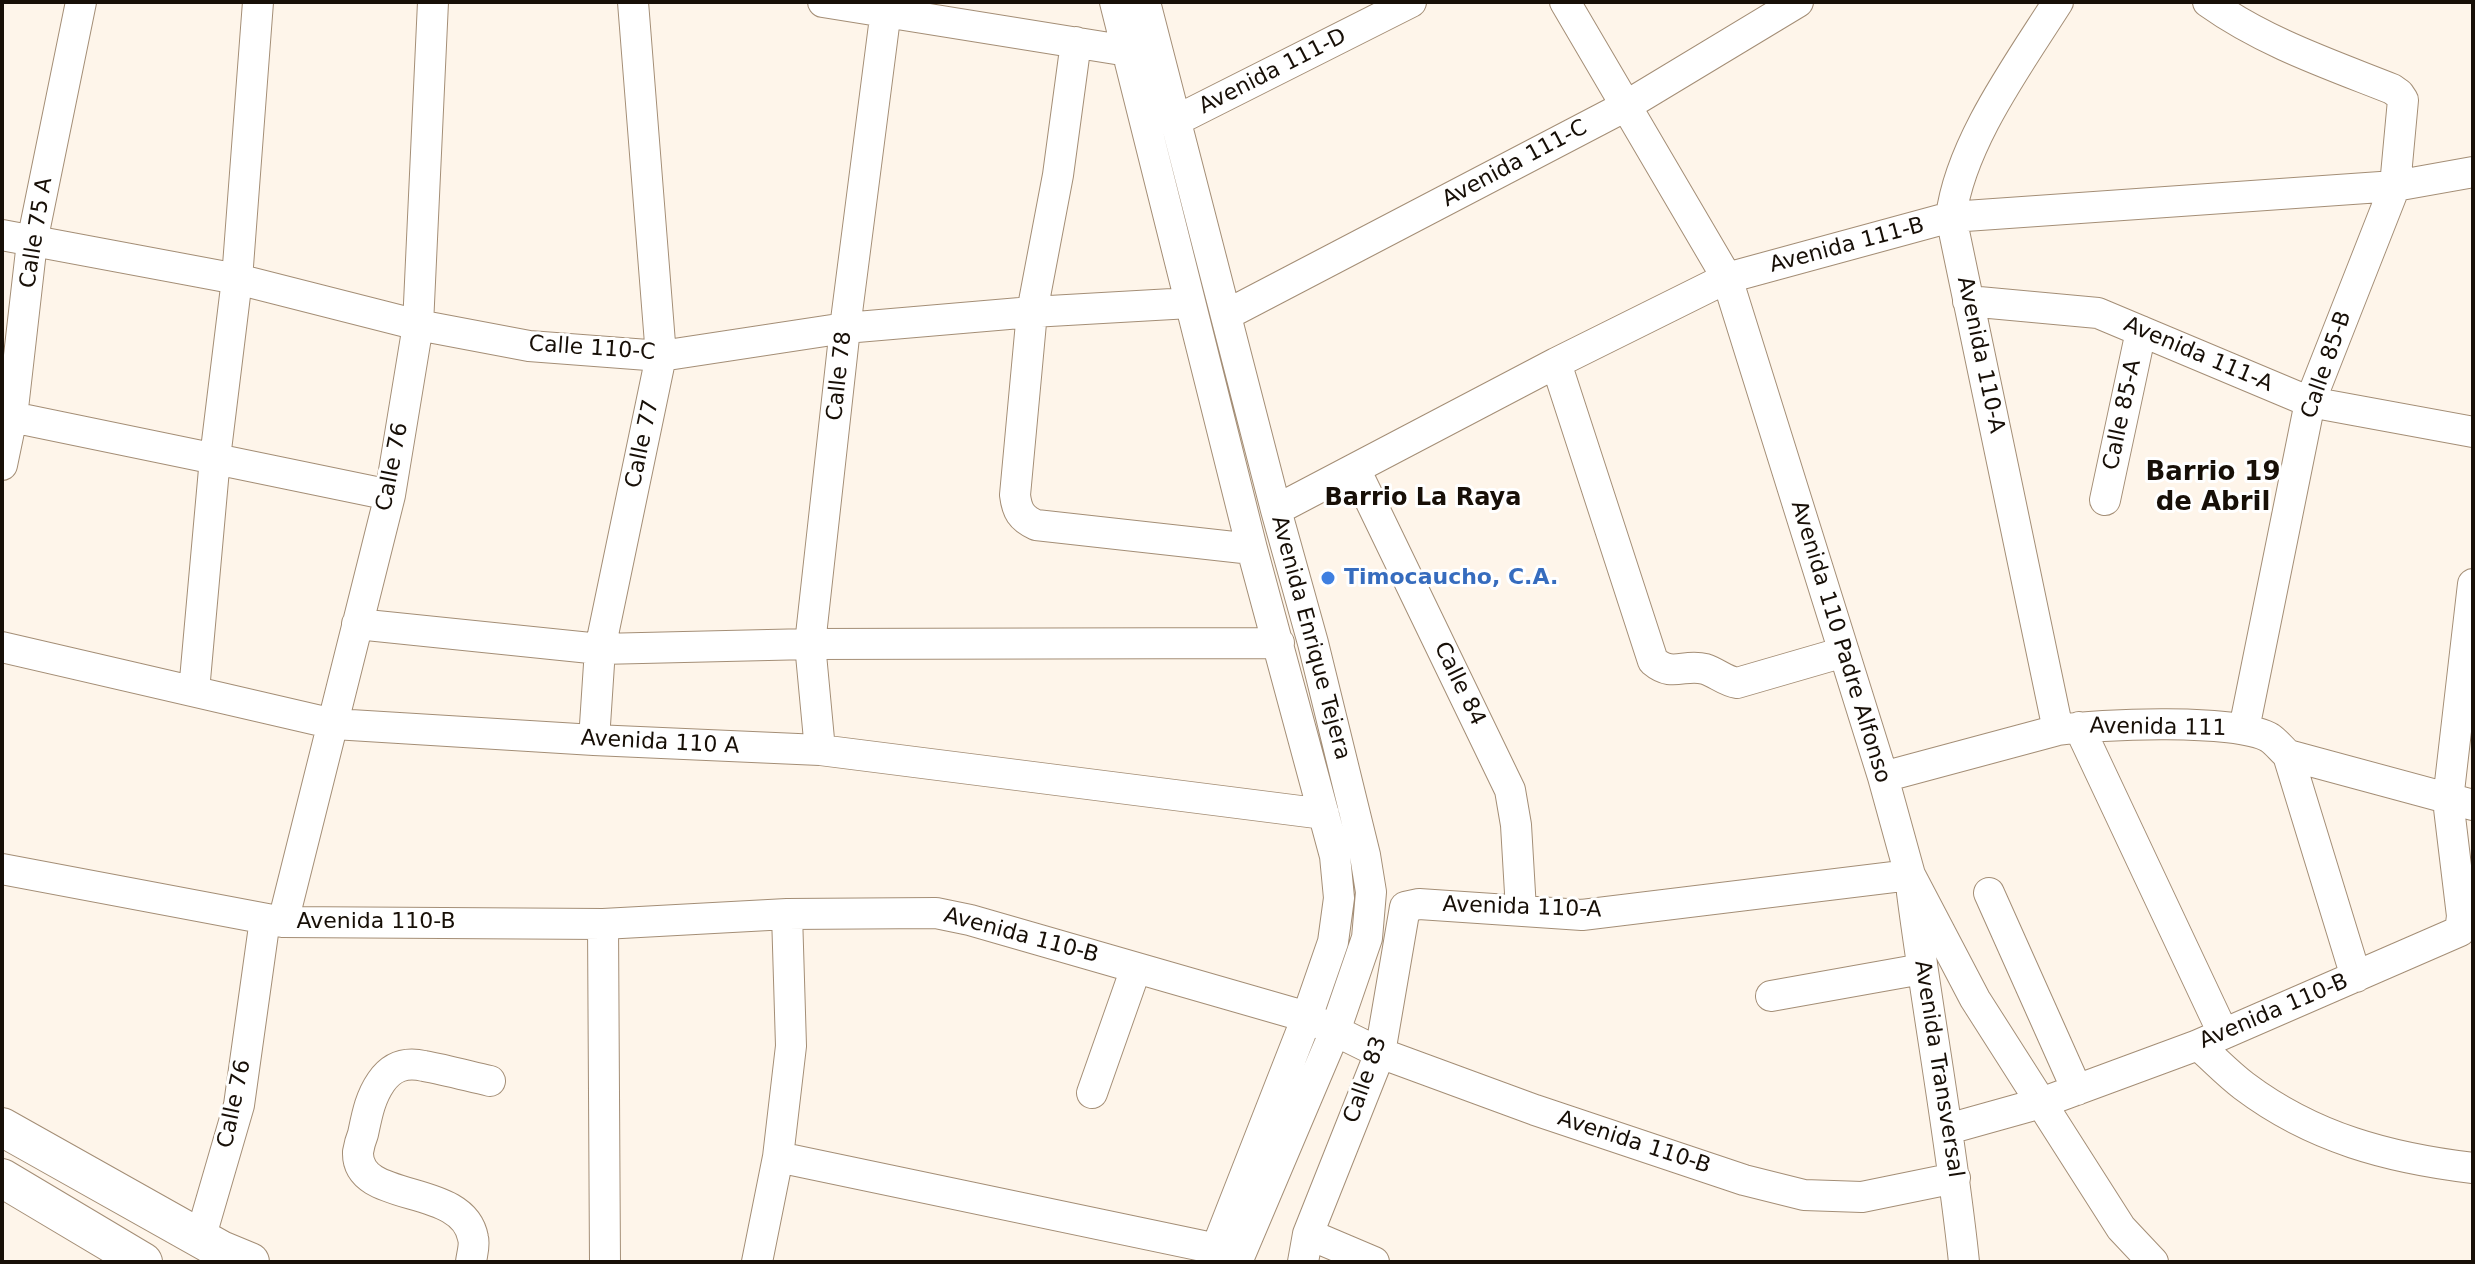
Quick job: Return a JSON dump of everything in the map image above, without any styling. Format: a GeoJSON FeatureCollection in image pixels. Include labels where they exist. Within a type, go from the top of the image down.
{"type":"FeatureCollection","features":[{"type":"Feature","properties":{"kind":"main road"},"geometry":{"type":"LineString","coordinates":[[2,1127],[200,1239],[250,1262]]}},
{"type":"Feature","properties":{"kind":"main road"},"geometry":{"type":"LineString","coordinates":[[2,1178],[129,1256]]}},
{"type":"Feature","properties":{"kind":"street","name":"Calle 75 A"},"geometry":{"type":"LineString","coordinates":[[2,465],[12,417],[32,242],[81,2]]}},
{"type":"Feature","properties":{"kind":"street"},"geometry":{"type":"LineString","coordinates":[[194,691],[215,458],[237,279],[258,2]]}},
{"type":"Feature","properties":{"kind":"street","name":"Calle 76"},"geometry":{"type":"LineString","coordinates":[[200,1239],[239,1105],[274,920],[334,724],[390,495],[418,325],[433,2]]}},
{"type":"Feature","properties":{"kind":"street","name":"Calle 77"},"geometry":{"type":"LineString","coordinates":[[594,740],[600,649],[661,356],[633,2]]}},
{"type":"Feature","properties":{"kind":"street"},"geometry":{"type":"LineString","coordinates":[[823,2],[887,7],[1128,51]]}},
{"type":"Feature","properties":{"kind":"street","name":"Avenida Enrique Tejera"},"geometry":{"type":"LineString","coordinates":[[1115,2],[1252,549],[1335,856],[1339,898],[1333,942],[1222,1258]]}},
{"type":"Feature","properties":{"kind":"street","name":"Avenida Enrique Tejera"},"geometry":{"type":"LineString","coordinates":[[1145,2],[1332,719],[1371,892],[1367,938],[1335,1031],[1222,1258]]}},
{"type":"Feature","properties":{"kind":"street","name":"Avenida 111-D"},"geometry":{"type":"LineString","coordinates":[[1177,120],[1411,2]]}},
{"type":"Feature","properties":{"kind":"street","name":"Avenida 110 Padre Alfonso"},"geometry":{"type":"LineString","coordinates":[[1565,2],[1727,278],[1883,777],[1910,875],[1975,999],[2121,1228],[2153,1262]]}},
{"type":"Feature","properties":{"kind":"street","name":"Avenida 111-C"},"geometry":{"type":"LineString","coordinates":[[1226,315],[1624,107],[1798,2]]}},
{"type":"Feature","properties":{"kind":"street","name":"Avenida 110-A"},"geometry":{"type":"LineString","coordinates":[[2058,2],[1993,104],[1954,191],[1951,217],[2069,728],[2211,1039],[2244,1086],[2302,1121],[2351,1144],[2421,1162],[2473,1168]]}},
{"type":"Feature","properties":{"kind":"street","name":"Calle 85-B"},"geometry":{"type":"LineString","coordinates":[[2208,2],[2257,33],[2392,89],[2403,100],[2395,186],[2310,402],[2244,729]]}},
{"type":"Feature","properties":{"kind":"street","name":"Calle 78"},"geometry":{"type":"LineString","coordinates":[[820,750],[810,644],[845,328],[887,7]]}},
{"type":"Feature","properties":{"kind":"street"},"geometry":{"type":"LineString","coordinates":[[1076,42],[1058,175],[1032,312],[1015,495],[1017,510],[1024,520],[1036,525],[1252,549]]}},
{"type":"Feature","properties":{"kind":"street","name":"Avenida 111-B"},"geometry":{"type":"LineString","coordinates":[[1276,510],[1556,363],[1727,278],[1951,217],[2395,186],[2473,172]]}},
{"type":"Feature","properties":{"kind":"street","name":"Calle 110-C"},"geometry":{"type":"LineString","coordinates":[[2,235],[237,279],[418,325],[529,346],[661,356],[845,328],[1032,312],[1190,303]]}},
{"type":"Feature","properties":{"kind":"street","name":"Avenida 111-A"},"geometry":{"type":"LineString","coordinates":[[1968,301],[2087,310],[2109,316],[2310,402],[2473,432]]}},
{"type":"Feature","properties":{"kind":"street","name":"Calle 85-A"},"geometry":{"type":"LineString","coordinates":[[2105,500],[2141,331]]}},
{"type":"Feature","properties":{"kind":"street"},"geometry":{"type":"LineString","coordinates":[[1556,363],[1653,661],[1669,671],[1704,669],[1737,683],[1844,652]]}},
{"type":"Feature","properties":{"kind":"street"},"geometry":{"type":"LineString","coordinates":[[12,417],[390,495]]}},
{"type":"Feature","properties":{"kind":"street","name":"Calle 84"},"geometry":{"type":"LineString","coordinates":[[1355,469],[1510,790],[1516,825],[1521,910]]}},
{"type":"Feature","properties":{"kind":"street"},"geometry":{"type":"LineString","coordinates":[[2465,914],[2461,803],[2473,584]]}},
{"type":"Feature","properties":{"kind":"street"},"geometry":{"type":"LineString","coordinates":[[357,624],[600,649],[810,644],[1279,643]]}},
{"type":"Feature","properties":{"kind":"street","name":"Avenida 110 A"},"geometry":{"type":"LineString","coordinates":[[2,647],[334,724],[820,750],[1324,814]]}},
{"type":"Feature","properties":{"kind":"street","name":"Avenida 111"},"geometry":{"type":"LineString","coordinates":[[1883,777],[2069,728],[2181,724],[2244,729],[2270,738],[2288,755],[2461,803]]}},
{"type":"Feature","properties":{"kind":"street"},"geometry":{"type":"LineString","coordinates":[[2288,755],[2356,977]]}},
{"type":"Feature","properties":{"kind":"street","name":"Avenida 110-B"},"geometry":{"type":"LineString","coordinates":[[2,869],[274,920],[603,924],[787,914],[936,913],[970,920],[1307,1017],[1380,1053],[1549,1115],[1744,1180],[1804,1195],[1862,1197],[1955,1178]]}},
{"type":"Feature","properties":{"kind":"street","name":"Avenida 110-A"},"geometry":{"type":"LineString","coordinates":[[1419,904],[1582,915],[1910,875]]}},
{"type":"Feature","properties":{"kind":"street","name":"Avenida Transversal"},"geometry":{"type":"LineString","coordinates":[[1910,875],[1955,1178],[1964,1262]]}},
{"type":"Feature","properties":{"kind":"street"},"geometry":{"type":"LineString","coordinates":[[1989,893],[2077,1090]]}},
{"type":"Feature","properties":{"kind":"street","name":"Calle 83"},"geometry":{"type":"LineString","coordinates":[[1305,1248],[1380,1053],[1402,913],[1405,907],[1419,904]]}},
{"type":"Feature","properties":{"kind":"street"},"geometry":{"type":"LineString","coordinates":[[757,1262],[778,1157],[791,1046],[787,914]]}},
{"type":"Feature","properties":{"kind":"street","name":"Avenida 110-B"},"geometry":{"type":"LineString","coordinates":[[1948,1129],[2041,1103],[2211,1039],[2356,977],[2465,914]]}},
{"type":"Feature","properties":{"kind":"street"},"geometry":{"type":"LineString","coordinates":[[603,924],[605,1262]]}},
{"type":"Feature","properties":{"kind":"street"},"geometry":{"type":"LineString","coordinates":[[1092,1093],[1136,968]]}},
{"type":"Feature","properties":{"kind":"street"},"geometry":{"type":"LineString","coordinates":[[1771,996],[1922,969]]}},
{"type":"Feature","properties":{"kind":"street"},"geometry":{"type":"LineString","coordinates":[[1931,1011],[1975,999]]}},
{"type":"Feature","properties":{"kind":"street"},"geometry":{"type":"LineString","coordinates":[[471,1262],[474,1240],[469,1223],[459,1213],[448,1206],[376,1182],[361,1165],[358,1153],[369,1104],[393,1068],[417,1064],[490,1081]]}},
{"type":"Feature","properties":{"kind":"street"},"geometry":{"type":"LineString","coordinates":[[778,1157],[1222,1258]]}},
{"type":"Feature","properties":{"kind":"street"},"geometry":{"type":"LineString","coordinates":[[1305,1248],[1374,1262]]}},
{"type":"Feature","properties":{"kind":"place","name":"Timocaucho, C.A."},"geometry":{"type":"Point","coordinates":[1328,578]}},
{"type":"Feature","properties":{"kind":"district","name":"Barrio 19 de Abril"},"geometry":{"type":"Point","coordinates":[2213,488]}},
{"type":"Feature","properties":{"kind":"district","name":"Barrio La Raya"},"geometry":{"type":"Point","coordinates":[1423,499]}}]}
